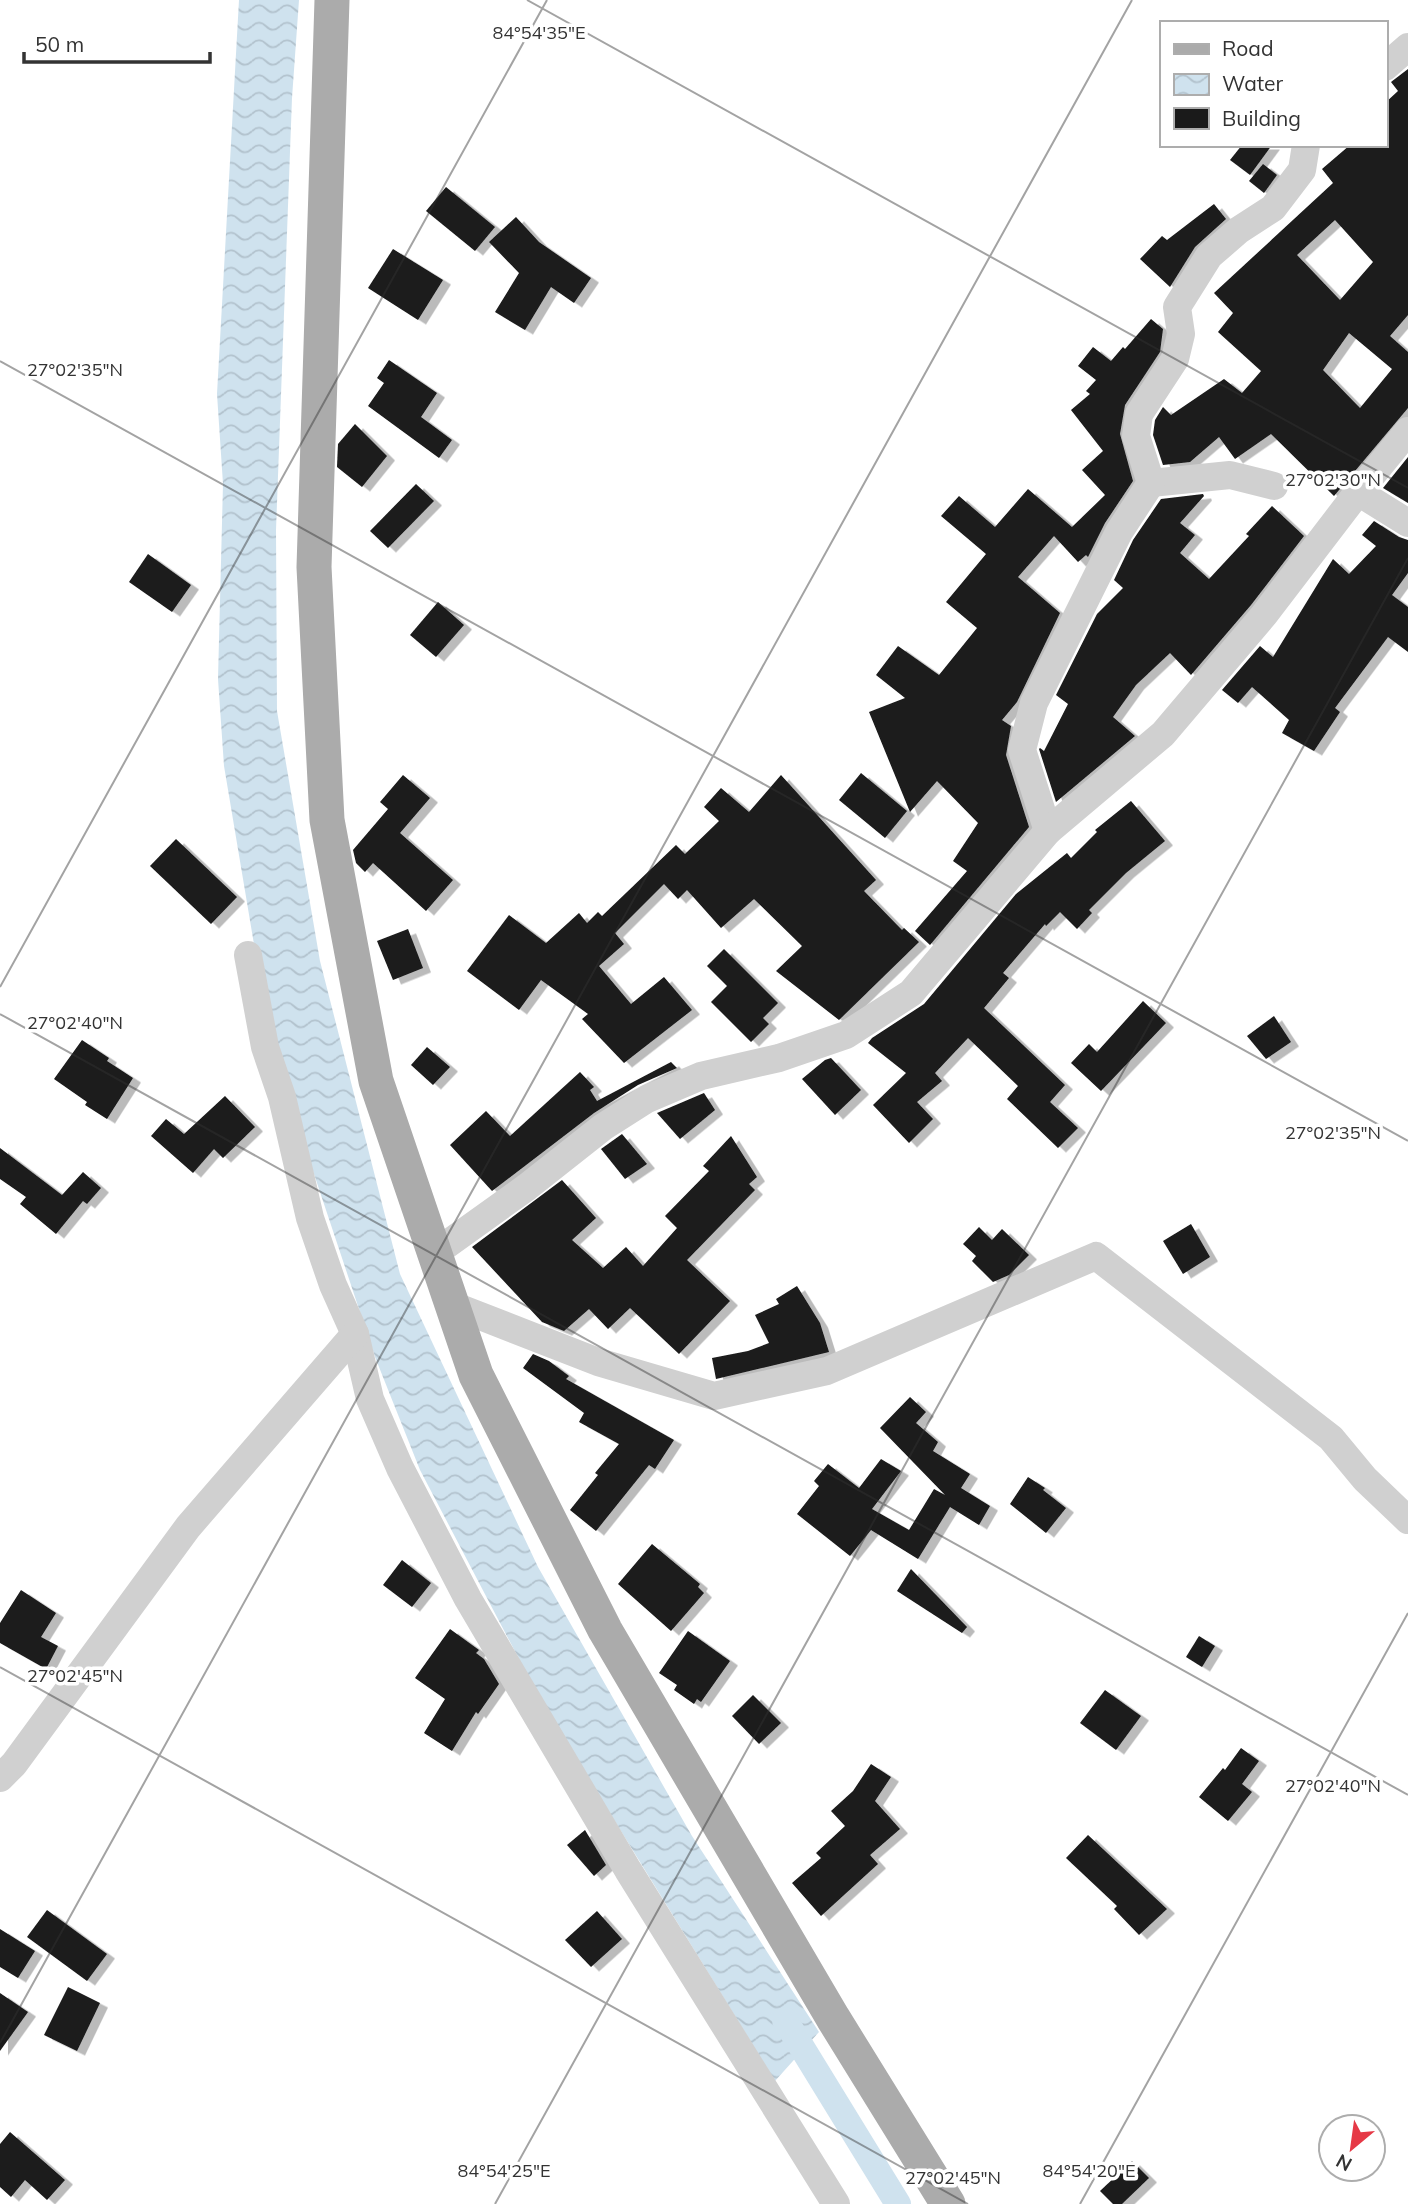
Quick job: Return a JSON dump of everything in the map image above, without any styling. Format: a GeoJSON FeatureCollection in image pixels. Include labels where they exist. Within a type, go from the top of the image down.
{"type":"FeatureCollection","features":[{"type":"Feature","properties":{"kind":"main road"},"geometry":{"type":"LineString","coordinates":[[332,0],[314,567],[327,820],[376,1081],[476,1375],[605,1630],[833,2018],[948,2204]]}},
{"type":"Feature","properties":{"kind":"street"},"geometry":{"type":"LineString","coordinates":[[1387,65],[1408,47]]}},
{"type":"Feature","properties":{"kind":"street"},"geometry":{"type":"LineString","coordinates":[[1152,483],[1136,436],[1139,414],[1175,359],[1181,334],[1177,307],[1209,256],[1239,230],[1273,208],[1303,170],[1306,147]]}},
{"type":"Feature","properties":{"kind":"street"},"geometry":{"type":"LineString","coordinates":[[435,1253],[527,1187],[603,1127],[647,1099],[701,1076],[779,1058],[846,1035],[911,993],[1048,831],[1163,734],[1264,615],[1408,431]]}},
{"type":"Feature","properties":{"kind":"street"},"geometry":{"type":"LineString","coordinates":[[1152,483],[1230,475],[1274,485]]}},
{"type":"Feature","properties":{"kind":"street"},"geometry":{"type":"LineString","coordinates":[[1048,831],[1022,750],[1034,703],[1119,532],[1152,483]]}},
{"type":"Feature","properties":{"kind":"street"},"geometry":{"type":"LineString","coordinates":[[1358,492],[1408,523]]}},
{"type":"Feature","properties":{"kind":"street"},"geometry":{"type":"LineString","coordinates":[[248,955],[265,1047],[282,1097],[310,1218],[333,1285],[355,1334],[370,1399],[400,1468],[468,1599],[628,1870],[836,2204]]}},
{"type":"Feature","properties":{"kind":"street"},"geometry":{"type":"LineString","coordinates":[[452,1305],[598,1362],[714,1396],[827,1371],[1096,1255],[1331,1438],[1366,1479],[1408,1520]]}},
{"type":"Feature","properties":{"kind":"street"},"geometry":{"type":"LineString","coordinates":[[0,1778],[14,1764],[188,1527],[355,1334]]}},
{"type":"Feature","properties":{"kind":"water"},"geometry":{"type":"Polygon","coordinates":[[[239,0],[299,0],[292,98],[276,530],[277,711],[320,961],[400,1274],[538,1567],[692,1836],[819,2032],[775,2081],[542,1703],[420,1470],[375,1357],[304,1144],[260,980],[224,766],[218,679],[223,484],[217,394],[239,0]]]}},
{"type":"Feature","properties":{"kind":"building"},"geometry":{"type":"Polygon","coordinates":[[[1408,69],[1408,315],[1390,336],[1408,352],[1408,408],[1334,496],[1271,434],[1235,459],[1219,437],[1190,462],[1163,465],[1153,435],[1155,420],[1163,407],[1171,415],[1224,379],[1242,393],[1261,371],[1218,332],[1233,313],[1214,293],[1333,183],[1322,169],[1348,147],[1387,147],[1387,101],[1398,91],[1391,82],[1408,69]],[[1335,220],[1297,255],[1340,300],[1373,262],[1335,220]],[[1349,333],[1323,370],[1360,408],[1392,369],[1349,333]]]}},
{"type":"Feature","properties":{"kind":"building"},"geometry":{"type":"Polygon","coordinates":[[[1240,147],[1271,147],[1250,175],[1230,160],[1240,147]]]}},
{"type":"Feature","properties":{"kind":"building"},"geometry":{"type":"Polygon","coordinates":[[[1263,164],[1277,175],[1264,193],[1249,181],[1263,164]]]}},
{"type":"Feature","properties":{"kind":"building"},"geometry":{"type":"Polygon","coordinates":[[[446,187],[495,227],[475,251],[426,211],[446,187]]]}},
{"type":"Feature","properties":{"kind":"building"},"geometry":{"type":"Polygon","coordinates":[[[1214,204],[1226,219],[1195,247],[1170,287],[1140,259],[1162,236],[1167,240],[1214,204]]]}},
{"type":"Feature","properties":{"kind":"building"},"geometry":{"type":"Polygon","coordinates":[[[516,217],[539,242],[591,278],[574,303],[551,287],[525,330],[495,312],[519,273],[489,242],[516,217]]]}},
{"type":"Feature","properties":{"kind":"building"},"geometry":{"type":"Polygon","coordinates":[[[393,249],[443,280],[418,320],[368,288],[393,249]]]}},
{"type":"Feature","properties":{"kind":"building"},"geometry":{"type":"Polygon","coordinates":[[[1151,319],[1163,329],[1160,352],[1125,405],[1120,434],[1133,481],[1105,523],[1088,557],[1086,555],[1078,562],[1054,536],[1018,577],[1060,613],[1017,702],[1002,720],[1011,726],[1006,755],[1029,827],[930,945],[915,931],[967,871],[953,861],[978,823],[937,781],[910,812],[869,712],[905,698],[876,675],[898,646],[939,675],[977,628],[946,602],[986,554],[941,516],[959,496],[995,527],[1028,489],[1072,527],[1105,495],[1082,470],[1103,451],[1071,410],[1090,394],[1086,391],[1096,380],[1078,366],[1093,347],[1111,361],[1151,319]]]}},
{"type":"Feature","properties":{"kind":"building"},"geometry":{"type":"Polygon","coordinates":[[[389,360],[437,393],[421,417],[452,440],[439,458],[368,406],[384,383],[377,378],[389,360]]]}},
{"type":"Feature","properties":{"kind":"building"},"geometry":{"type":"Polygon","coordinates":[[[355,424],[387,456],[362,487],[337,467],[338,444],[355,424]]]}},
{"type":"Feature","properties":{"kind":"building"},"geometry":{"type":"Polygon","coordinates":[[[1408,457],[1408,503],[1383,488],[1408,457]]]}},
{"type":"Feature","properties":{"kind":"building"},"geometry":{"type":"Polygon","coordinates":[[[416,484],[434,501],[388,548],[370,531],[416,484]]]}},
{"type":"Feature","properties":{"kind":"building"},"geometry":{"type":"Polygon","coordinates":[[[1203,494],[1180,523],[1195,535],[1180,553],[1209,579],[1249,536],[1246,534],[1272,506],[1304,536],[1251,605],[1191,675],[1170,653],[1136,685],[1113,717],[1135,736],[1056,802],[1039,749],[1044,751],[1068,704],[1056,695],[1097,614],[1123,588],[1114,580],[1133,540],[1161,499],[1203,494]]]}},
{"type":"Feature","properties":{"kind":"building"},"geometry":{"type":"Polygon","coordinates":[[[1374,521],[1408,540],[1408,573],[1392,595],[1408,607],[1408,652],[1388,637],[1335,708],[1340,712],[1314,751],[1282,733],[1289,720],[1252,687],[1238,703],[1222,690],[1260,646],[1273,657],[1333,559],[1349,574],[1376,546],[1362,535],[1374,521]]]}},
{"type":"Feature","properties":{"kind":"building"},"geometry":{"type":"Polygon","coordinates":[[[148,554],[191,585],[172,612],[129,582],[148,554]]]}},
{"type":"Feature","properties":{"kind":"building"},"geometry":{"type":"Polygon","coordinates":[[[438,602],[464,625],[436,657],[410,635],[438,602]]]}},
{"type":"Feature","properties":{"kind":"building"},"geometry":{"type":"Polygon","coordinates":[[[861,773],[907,811],[885,838],[839,800],[861,773]]]}},
{"type":"Feature","properties":{"kind":"building"},"geometry":{"type":"Polygon","coordinates":[[[403,775],[430,798],[400,833],[453,880],[426,911],[373,863],[365,872],[356,863],[353,850],[388,809],[380,802],[403,775]]]}},
{"type":"Feature","properties":{"kind":"building"},"geometry":{"type":"Polygon","coordinates":[[[781,775],[876,880],[864,891],[902,930],[904,928],[919,942],[839,1020],[776,971],[802,946],[754,899],[721,928],[687,890],[678,899],[664,884],[615,933],[624,944],[599,966],[631,1004],[664,977],[692,1010],[624,1063],[582,1019],[588,1014],[541,980],[519,1010],[467,971],[509,915],[546,943],[579,913],[587,923],[598,912],[602,916],[676,845],[685,854],[719,821],[704,807],[721,788],[749,812],[781,775]]]}},
{"type":"Feature","properties":{"kind":"building"},"geometry":{"type":"Polygon","coordinates":[[[1131,801],[1165,841],[1126,873],[1089,910],[1092,913],[1077,929],[1060,912],[1046,926],[1045,924],[1003,973],[1009,978],[984,1008],[1065,1085],[1050,1102],[1078,1128],[1058,1148],[1007,1099],[1018,1086],[968,1038],[935,1073],[942,1081],[917,1102],[933,1119],[909,1143],[873,1105],[906,1073],[868,1043],[924,1004],[1016,894],[1067,853],[1071,858],[1097,832],[1095,830],[1131,801]]]}},
{"type":"Feature","properties":{"kind":"building"},"geometry":{"type":"Polygon","coordinates":[[[176,839],[237,897],[211,924],[150,866],[176,839]]]}},
{"type":"Feature","properties":{"kind":"building"},"geometry":{"type":"Polygon","coordinates":[[[408,929],[423,968],[393,980],[377,941],[408,929]]]}},
{"type":"Feature","properties":{"kind":"building"},"geometry":{"type":"Polygon","coordinates":[[[724,949],[778,1003],[763,1018],[769,1024],[751,1042],[711,1002],[727,986],[707,966],[724,949]]]}},
{"type":"Feature","properties":{"kind":"building"},"geometry":{"type":"Polygon","coordinates":[[[1143,1001],[1166,1023],[1101,1091],[1071,1063],[1089,1044],[1097,1052],[1143,1001]]]}},
{"type":"Feature","properties":{"kind":"building"},"geometry":{"type":"Polygon","coordinates":[[[1274,1016],[1291,1042],[1266,1059],[1247,1036],[1274,1016]]]}},
{"type":"Feature","properties":{"kind":"building"},"geometry":{"type":"Polygon","coordinates":[[[82,1040],[133,1078],[107,1119],[54,1079],[82,1040]]]}},
{"type":"Feature","properties":{"kind":"building"},"geometry":{"type":"Polygon","coordinates":[[[427,1047],[450,1067],[433,1085],[411,1065],[427,1047]]]}},
{"type":"Feature","properties":{"kind":"building"},"geometry":{"type":"Polygon","coordinates":[[[831,1058],[861,1090],[835,1115],[802,1079],[831,1058]]]}},
{"type":"Feature","properties":{"kind":"building"},"geometry":{"type":"Polygon","coordinates":[[[671,1062],[677,1068],[638,1085],[594,1113],[492,1191],[450,1145],[486,1111],[510,1136],[580,1072],[594,1087],[590,1090],[597,1101],[671,1062]]]}},
{"type":"Feature","properties":{"kind":"building"},"geometry":{"type":"Polygon","coordinates":[[[704,1093],[715,1110],[680,1139],[657,1113],[704,1093]]]}},
{"type":"Feature","properties":{"kind":"building"},"geometry":{"type":"Polygon","coordinates":[[[225,1096],[255,1127],[223,1158],[214,1149],[193,1173],[151,1136],[166,1119],[184,1134],[225,1096]]]}},
{"type":"Feature","properties":{"kind":"building"},"geometry":{"type":"Polygon","coordinates":[[[622,1134],[647,1164],[625,1179],[601,1149],[622,1134]]]}},
{"type":"Feature","properties":{"kind":"building"},"geometry":{"type":"Polygon","coordinates":[[[731,1136],[757,1177],[749,1184],[755,1190],[687,1260],[730,1301],[679,1354],[630,1308],[608,1329],[589,1309],[564,1331],[542,1322],[472,1247],[562,1180],[596,1218],[572,1240],[603,1268],[626,1247],[643,1266],[677,1228],[665,1216],[709,1171],[703,1166],[731,1136]]]}},
{"type":"Feature","properties":{"kind":"building"},"geometry":{"type":"Polygon","coordinates":[[[0,1148],[62,1195],[83,1172],[101,1188],[87,1204],[83,1201],[56,1234],[20,1204],[26,1197],[0,1179],[0,1148]]]}},
{"type":"Feature","properties":{"kind":"building"},"geometry":{"type":"Polygon","coordinates":[[[1191,1224],[1210,1257],[1183,1274],[1163,1241],[1191,1224]]]}},
{"type":"Feature","properties":{"kind":"building"},"geometry":{"type":"Polygon","coordinates":[[[979,1227],[992,1240],[1002,1229],[1029,1255],[1009,1275],[993,1282],[972,1261],[976,1256],[963,1244],[979,1227]]]}},
{"type":"Feature","properties":{"kind":"building"},"geometry":{"type":"Polygon","coordinates":[[[797,1286],[820,1323],[829,1352],[716,1379],[712,1358],[748,1351],[769,1343],[755,1315],[779,1304],[776,1299],[797,1286]]]}},
{"type":"Feature","properties":{"kind":"building"},"geometry":{"type":"Polygon","coordinates":[[[533,1354],[549,1361],[569,1376],[566,1379],[674,1440],[655,1469],[649,1465],[596,1531],[570,1510],[619,1444],[579,1422],[584,1413],[523,1368],[533,1354]]]}},
{"type":"Feature","properties":{"kind":"building"},"geometry":{"type":"Polygon","coordinates":[[[910,1397],[926,1412],[916,1423],[938,1442],[933,1451],[970,1474],[961,1488],[990,1506],[979,1525],[950,1507],[918,1559],[871,1530],[850,1556],[797,1514],[819,1486],[814,1481],[828,1464],[859,1488],[881,1459],[901,1471],[872,1509],[909,1530],[934,1489],[945,1495],[880,1428],[910,1397]]]}},
{"type":"Feature","properties":{"kind":"building"},"geometry":{"type":"Polygon","coordinates":[[[1028,1477],[1045,1488],[1043,1490],[1066,1508],[1046,1533],[1010,1504],[1028,1477]]]}},
{"type":"Feature","properties":{"kind":"building"},"geometry":{"type":"Polygon","coordinates":[[[652,1544],[700,1584],[698,1587],[704,1593],[671,1631],[618,1584],[652,1544]]]}},
{"type":"Feature","properties":{"kind":"building"},"geometry":{"type":"Polygon","coordinates":[[[402,1560],[431,1583],[412,1607],[383,1585],[402,1560]]]}},
{"type":"Feature","properties":{"kind":"building"},"geometry":{"type":"Polygon","coordinates":[[[911,1569],[967,1627],[962,1633],[897,1591],[911,1569]]]}},
{"type":"Feature","properties":{"kind":"building"},"geometry":{"type":"Polygon","coordinates":[[[21,1590],[56,1613],[41,1637],[58,1646],[46,1669],[0,1643],[0,1623],[21,1590]]]}},
{"type":"Feature","properties":{"kind":"building"},"geometry":{"type":"Polygon","coordinates":[[[450,1629],[479,1650],[476,1653],[484,1659],[499,1684],[478,1714],[476,1712],[452,1751],[424,1733],[445,1699],[415,1678],[450,1629]]]}},
{"type":"Feature","properties":{"kind":"building"},"geometry":{"type":"Polygon","coordinates":[[[688,1631],[730,1661],[701,1702],[697,1699],[694,1704],[674,1690],[677,1685],[659,1673],[688,1631]]]}},
{"type":"Feature","properties":{"kind":"building"},"geometry":{"type":"Polygon","coordinates":[[[1199,1636],[1215,1646],[1202,1667],[1186,1657],[1199,1636]]]}},
{"type":"Feature","properties":{"kind":"building"},"geometry":{"type":"Polygon","coordinates":[[[1105,1690],[1141,1716],[1116,1750],[1080,1723],[1105,1690]]]}},
{"type":"Feature","properties":{"kind":"building"},"geometry":{"type":"Polygon","coordinates":[[[753,1695],[781,1723],[759,1744],[732,1716],[753,1695]]]}},
{"type":"Feature","properties":{"kind":"building"},"geometry":{"type":"Polygon","coordinates":[[[1241,1748],[1259,1761],[1242,1784],[1252,1792],[1228,1821],[1199,1797],[1223,1768],[1225,1770],[1241,1748]]]}},
{"type":"Feature","properties":{"kind":"building"},"geometry":{"type":"Polygon","coordinates":[[[871,1764],[891,1777],[875,1801],[900,1829],[870,1855],[878,1864],[821,1916],[792,1883],[821,1858],[816,1853],[845,1826],[831,1811],[853,1791],[871,1764]]]}},
{"type":"Feature","properties":{"kind":"building"},"geometry":{"type":"Polygon","coordinates":[[[585,1830],[606,1865],[594,1876],[567,1845],[585,1830]]]}},
{"type":"Feature","properties":{"kind":"building"},"geometry":{"type":"Polygon","coordinates":[[[1088,1835],[1167,1909],[1139,1935],[1114,1909],[1117,1906],[1066,1858],[1088,1835]]]}},
{"type":"Feature","properties":{"kind":"building"},"geometry":{"type":"Polygon","coordinates":[[[47,1910],[107,1954],[87,1981],[27,1937],[47,1910]]]}},
{"type":"Feature","properties":{"kind":"building"},"geometry":{"type":"Polygon","coordinates":[[[597,1911],[622,1939],[591,1967],[565,1940],[597,1911]]]}},
{"type":"Feature","properties":{"kind":"building"},"geometry":{"type":"Polygon","coordinates":[[[0,1929],[35,1951],[18,1978],[0,1967],[0,1929]]]}},
{"type":"Feature","properties":{"kind":"building"},"geometry":{"type":"Polygon","coordinates":[[[68,1987],[100,2003],[77,2051],[44,2035],[68,1987]]]}},
{"type":"Feature","properties":{"kind":"building"},"geometry":{"type":"Polygon","coordinates":[[[0,1993],[28,2012],[0,2051],[0,1993]]]}},
{"type":"Feature","properties":{"kind":"building"},"geometry":{"type":"Polygon","coordinates":[[[10,2132],[65,2180],[47,2200],[25,2180],[11,2197],[0,2187],[0,2144],[10,2132]]]}},
{"type":"Feature","properties":{"kind":"building"},"geometry":{"type":"Polygon","coordinates":[[[1132,2161],[1149,2178],[1122,2204],[1113,2204],[1100,2191],[1132,2161]]]}},
{"type":"Feature","properties":{"kind":"waterway"},"geometry":{"type":"LineString","coordinates":[[785,2020],[898,2204]]}}]}
